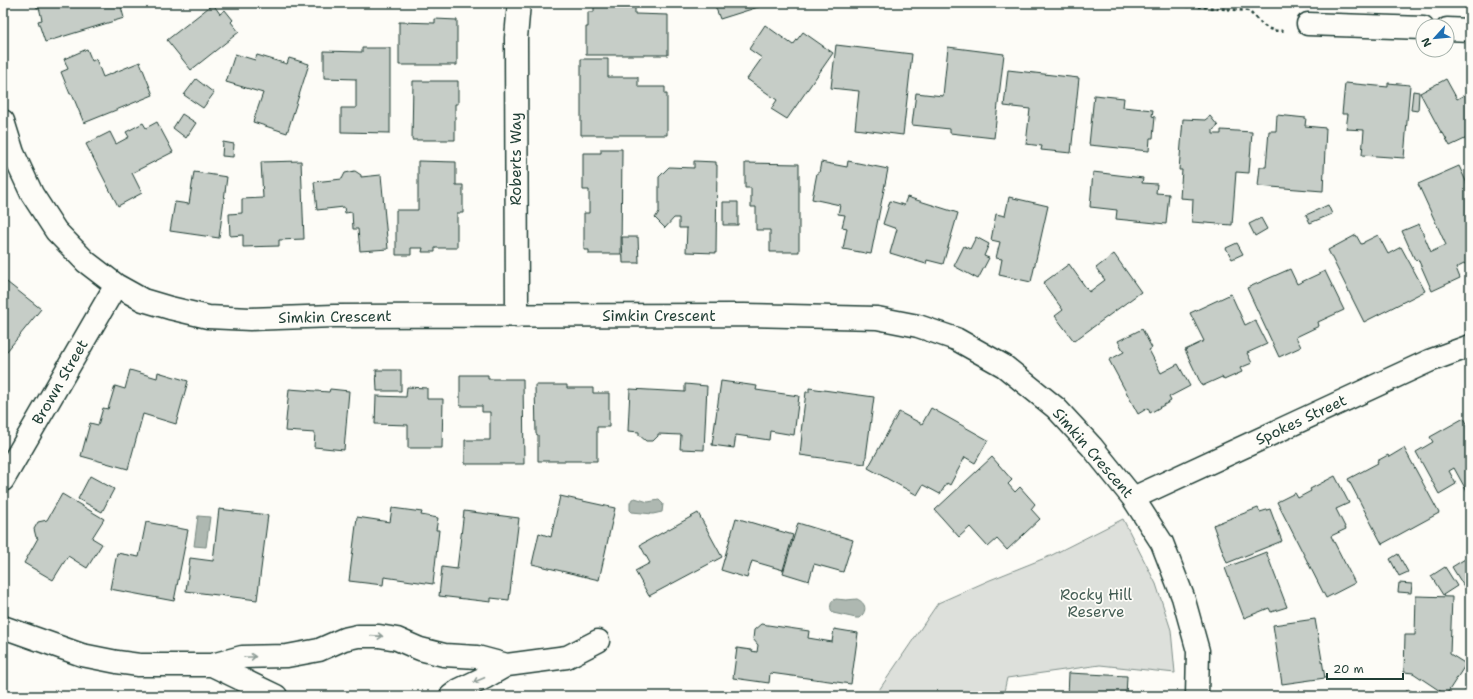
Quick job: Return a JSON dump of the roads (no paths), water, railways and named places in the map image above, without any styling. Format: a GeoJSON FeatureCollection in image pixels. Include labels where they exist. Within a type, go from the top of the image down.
{"type":"FeatureCollection","features":[{"type":"Feature","properties":{"kind":"street","name":"Roberts Way"},"geometry":{"type":"LineString","coordinates":[[517,316],[516,38],[519,3]]}},
{"type":"Feature","properties":{"kind":"street"},"geometry":{"type":"LineString","coordinates":[[1308,24],[1415,28]]}},
{"type":"Feature","properties":{"kind":"street"},"geometry":{"type":"LineString","coordinates":[[1455,29],[1470,30]]}},
{"type":"Feature","properties":{"kind":"street","name":"Simkin Crescent"},"geometry":{"type":"LineString","coordinates":[[3,121],[13,153],[32,194],[56,231],[86,262],[116,285],[143,300],[208,317],[250,319],[334,316],[744,315],[877,318],[918,326],[956,339],[1004,366],[1056,408],[1092,447],[1133,498],[1162,543],[1183,597],[1198,651],[1197,696]]}},
{"type":"Feature","properties":{"kind":"street","name":"Brown Street"},"geometry":{"type":"LineString","coordinates":[[3,480],[116,285]]}},
{"type":"Feature","properties":{"kind":"street","name":"Spokes Street"},"geometry":{"type":"LineString","coordinates":[[1133,498],[1429,361],[1470,346]]}},
{"type":"Feature","properties":{"kind":"street"},"geometry":{"type":"LineString","coordinates":[[3,627],[82,655],[139,665],[212,665],[242,658],[300,654],[319,650],[344,639],[358,636],[397,639],[420,649],[444,655],[477,657],[507,665]]}},
{"type":"Feature","properties":{"kind":"street"},"geometry":{"type":"LineString","coordinates":[[451,696],[464,687],[507,665],[567,657],[598,641]]}},
{"type":"Feature","properties":{"kind":"street"},"geometry":{"type":"LineString","coordinates":[[212,665],[276,696]]}},
{"type":"Feature","properties":{"kind":"park label","name":"Rocky Hill Reserve"},"geometry":{"type":"Point","coordinates":[1096,604]}}]}
